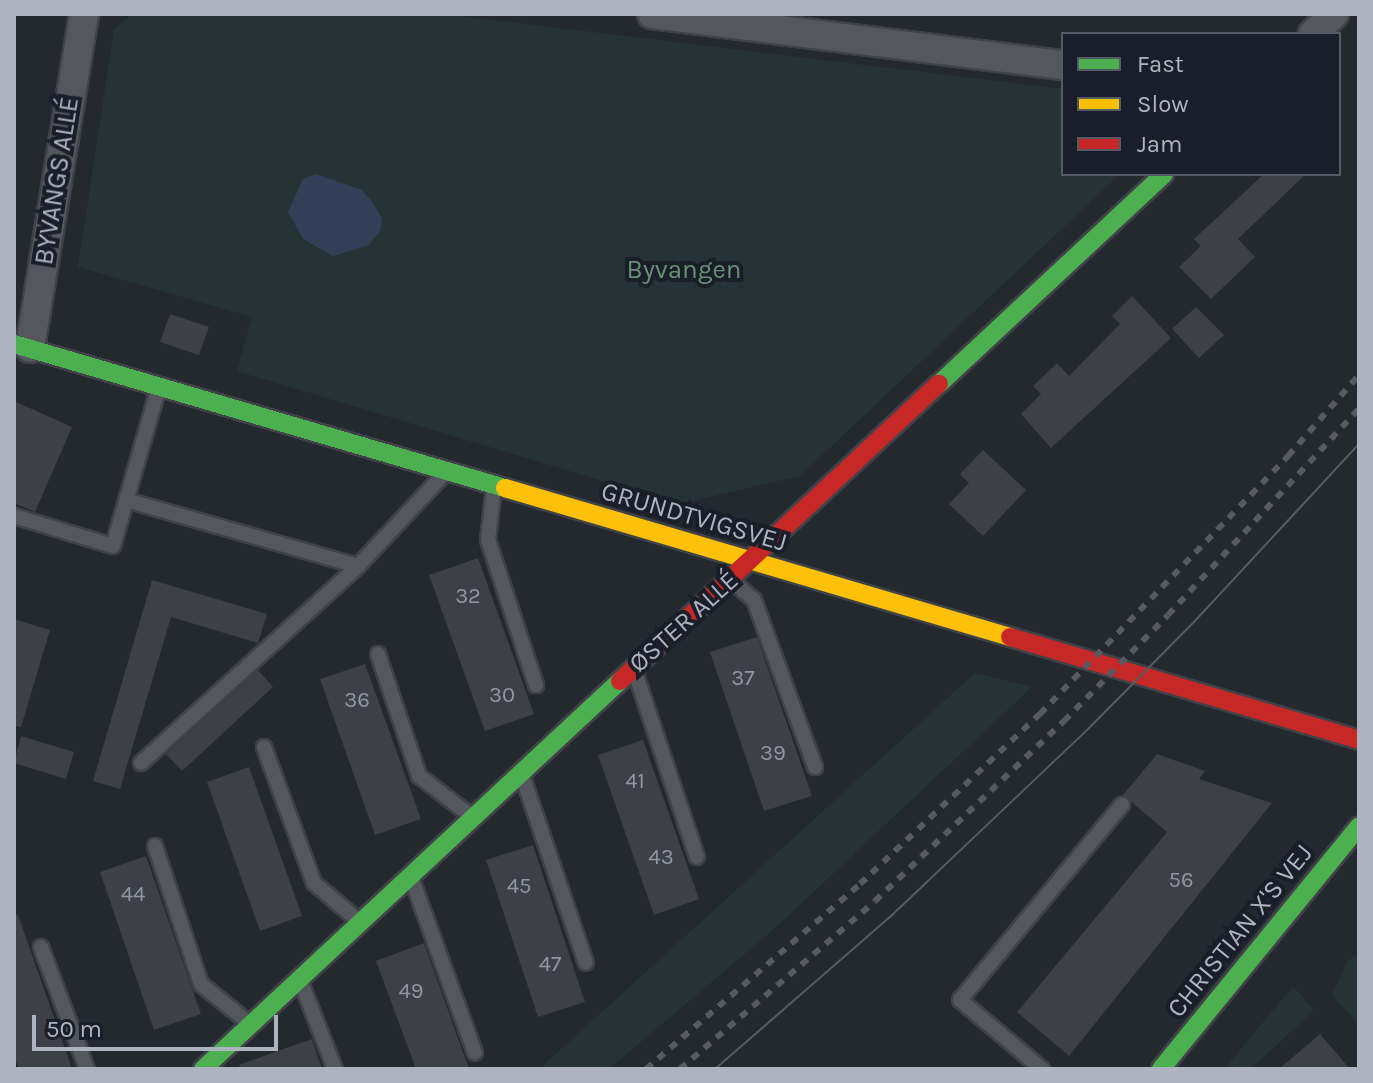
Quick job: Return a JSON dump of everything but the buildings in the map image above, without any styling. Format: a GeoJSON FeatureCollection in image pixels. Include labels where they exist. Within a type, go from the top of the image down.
{"type":"FeatureCollection","features":[{"type":"Feature","properties":{"kind":"street","name":"BYVANGS ALLÉ"},"geometry":{"type":"LineString","coordinates":[[22,346],[84,14]]}},
{"type":"Feature","properties":{"kind":"street"},"geometry":{"type":"LineString","coordinates":[[652,14],[1061,65]]}},
{"type":"Feature","properties":{"kind":"street"},"geometry":{"type":"LineString","coordinates":[[1315,32],[1334,14]]}},
{"type":"Feature","properties":{"kind":"street","name":"ØSTER ALLÉ"},"geometry":{"type":"LineString","coordinates":[[203,1069],[471,816],[752,561],[1162,176]]}},
{"type":"Feature","properties":{"kind":"street","name":"GRUNDTVIGSVEJ"},"geometry":{"type":"LineString","coordinates":[[22,346],[1359,740]]}},
{"type":"Feature","properties":{"kind":"street","name":"CHRISTIAN X'S VEJ"},"geometry":{"type":"LineString","coordinates":[[1161,1069],[1359,826]]}},
{"type":"Feature","properties":{"kind":"lane"},"geometry":{"type":"LineString","coordinates":[[14,516],[113,546],[159,387]]}},
{"type":"Feature","properties":{"kind":"lane"},"geometry":{"type":"LineString","coordinates":[[141,763],[259,660],[358,566],[446,471]]}},
{"type":"Feature","properties":{"kind":"lane"},"geometry":{"type":"LineString","coordinates":[[494,485],[488,540],[536,685]]}},
{"type":"Feature","properties":{"kind":"lane"},"geometry":{"type":"LineString","coordinates":[[126,500],[358,566]]}},
{"type":"Feature","properties":{"kind":"lane"},"geometry":{"type":"LineString","coordinates":[[731,580],[754,600],[815,767]]}},
{"type":"Feature","properties":{"kind":"lane"},"geometry":{"type":"LineString","coordinates":[[378,654],[419,776],[471,816]]}},
{"type":"Feature","properties":{"kind":"lane"},"geometry":{"type":"LineString","coordinates":[[634,668],[697,857]]}},
{"type":"Feature","properties":{"kind":"lane"},"geometry":{"type":"LineString","coordinates":[[264,747],[314,883],[360,922]]}},
{"type":"Feature","properties":{"kind":"lane"},"geometry":{"type":"LineString","coordinates":[[521,771],[586,963]]}},
{"type":"Feature","properties":{"kind":"lane"},"geometry":{"type":"LineString","coordinates":[[1042,1069],[960,1000],[1122,805]]}},
{"type":"Feature","properties":{"kind":"lane"},"geometry":{"type":"LineString","coordinates":[[155,846],[201,984],[251,1025]]}},
{"type":"Feature","properties":{"kind":"lane"},"geometry":{"type":"LineString","coordinates":[[410,874],[475,1053]]}},
{"type":"Feature","properties":{"kind":"lane"},"geometry":{"type":"LineString","coordinates":[[41,947],[87,1069]]}},
{"type":"Feature","properties":{"kind":"lane"},"geometry":{"type":"LineString","coordinates":[[300,979],[335,1069]]}},
{"type":"Feature","properties":{"kind":"green space","name":"Byvangen"},"geometry":{"type":"Polygon","coordinates":[[[132,14],[443,14],[1061,89],[1061,176],[1118,176],[800,476],[679,504],[237,371],[252,317],[78,267],[114,29],[132,14]]]}},
{"type":"Feature","properties":{"kind":"green space"},"geometry":{"type":"Polygon","coordinates":[[[975,673],[1032,687],[772,931],[609,1069],[539,1069],[975,673]]]}},
{"type":"Feature","properties":{"kind":"green space"},"geometry":{"type":"Polygon","coordinates":[[[1359,953],[1359,1025],[1332,995],[1347,962],[1359,953]]]}},
{"type":"Feature","properties":{"kind":"green space"},"geometry":{"type":"Polygon","coordinates":[[[1293,986],[1314,1010],[1251,1069],[1224,1069],[1293,986]]]}},
{"type":"Feature","properties":{"kind":"water"},"geometry":{"type":"Polygon","coordinates":[[[316,174],[362,190],[373,203],[382,219],[380,231],[369,245],[333,256],[303,239],[288,212],[303,179],[316,174]]]}},
{"type":"Feature","properties":{"kind":"tram line"},"geometry":{"type":"LineString","coordinates":[[715,1069],[890,917],[1089,728],[1194,622],[1359,444]]}},
{"type":"Feature","properties":{"kind":"railway"},"geometry":{"type":"LineString","coordinates":[[646,1069],[860,884],[1040,714],[1288,456],[1359,375]]}},
{"type":"Feature","properties":{"kind":"railway"},"geometry":{"type":"LineString","coordinates":[[680,1069],[875,901],[1064,721],[1168,615],[1359,409]]}},
{"type":"Feature","properties":{"kind":"traffic: fast"},"geometry":{"type":"LineString","coordinates":[[939,384],[1162,176]]}},
{"type":"Feature","properties":{"kind":"traffic: fast"},"geometry":{"type":"LineString","coordinates":[[14,344],[505,488]]}},
{"type":"Feature","properties":{"kind":"traffic: fast"},"geometry":{"type":"LineString","coordinates":[[203,1069],[620,681]]}},
{"type":"Feature","properties":{"kind":"traffic: fast"},"geometry":{"type":"LineString","coordinates":[[1161,1069],[1359,826]]}},
{"type":"Feature","properties":{"kind":"traffic: slow"},"geometry":{"type":"LineString","coordinates":[[505,488],[1010,637]]}},
{"type":"Feature","properties":{"kind":"traffic: jam"},"geometry":{"type":"LineString","coordinates":[[620,681],[939,384]]}},
{"type":"Feature","properties":{"kind":"traffic: jam"},"geometry":{"type":"LineString","coordinates":[[1010,637],[1359,740]]}}]}
